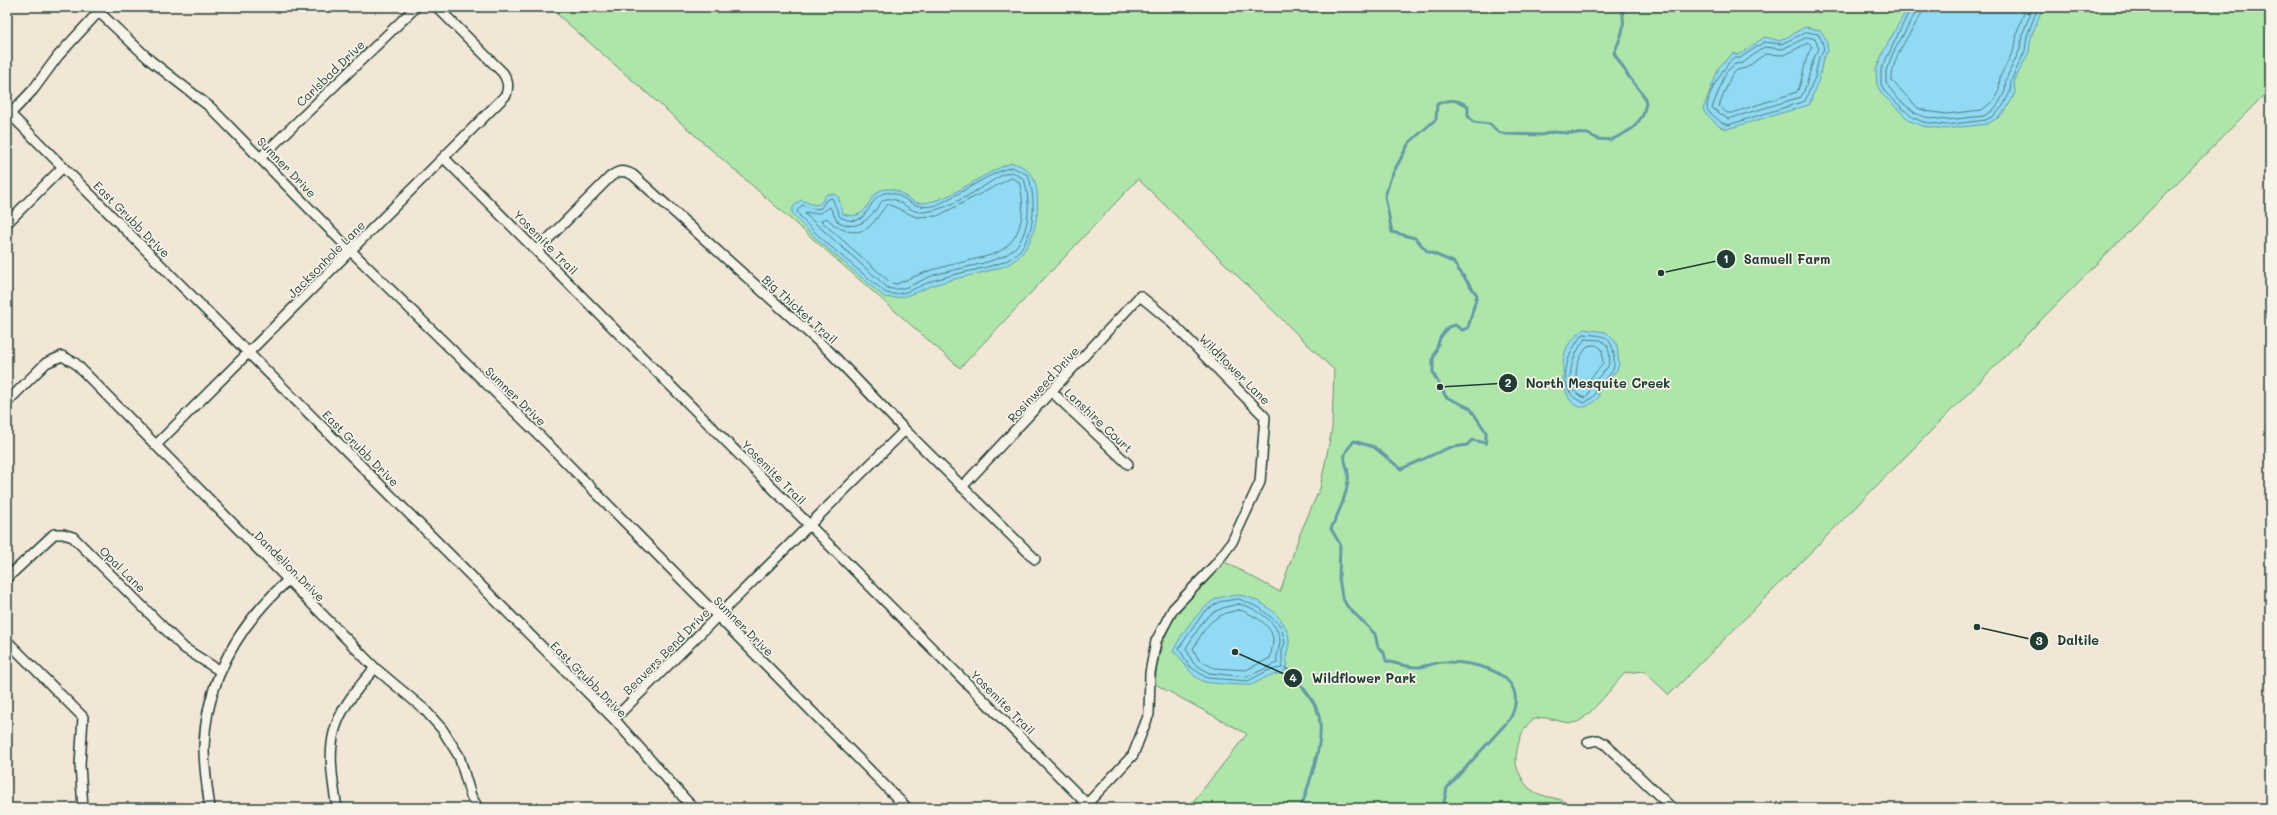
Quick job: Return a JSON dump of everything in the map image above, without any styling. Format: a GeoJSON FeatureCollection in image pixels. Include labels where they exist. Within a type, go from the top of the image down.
{"type":"FeatureCollection","features":[{"type":"Feature","properties":{"kind":"street","name":"Carlsbad Drive"},"geometry":{"type":"LineString","coordinates":[[261,157],[416,7]]}},
{"type":"Feature","properties":{"kind":"street","name":"Jacksonhole Lane"},"geometry":{"type":"LineString","coordinates":[[156,445],[250,353],[506,95],[508,87],[507,80],[503,73],[437,7]]}},
{"type":"Feature","properties":{"kind":"street","name":"Sumner Drive"},"geometry":{"type":"LineString","coordinates":[[101,9],[151,61],[210,107],[261,157],[351,251],[541,437],[907,808]]}},
{"type":"Feature","properties":{"kind":"street"},"geometry":{"type":"LineString","coordinates":[[8,113],[33,90],[58,56],[101,9]]}},
{"type":"Feature","properties":{"kind":"street","name":"East Grubb Drive"},"geometry":{"type":"LineString","coordinates":[[8,113],[250,353],[614,719],[693,808]]}},
{"type":"Feature","properties":{"kind":"street","name":"Yosemite Trail"},"geometry":{"type":"LineString","coordinates":[[444,158],[810,525],[1085,806]]}},
{"type":"Feature","properties":{"kind":"street"},"geometry":{"type":"LineString","coordinates":[[7,223],[63,167]]}},
{"type":"Feature","properties":{"kind":"street","name":"Big Thicket Trail"},"geometry":{"type":"LineString","coordinates":[[537,250],[610,177],[617,172],[624,170],[634,175],[829,351],[905,430],[1035,559]]}},
{"type":"Feature","properties":{"kind":"street","name":"Rosinweed Drive"},"geometry":{"type":"LineString","coordinates":[[962,487],[1140,296]]}},
{"type":"Feature","properties":{"kind":"street","name":"Wildflower Lane"},"geometry":{"type":"LineString","coordinates":[[1085,806],[1133,755],[1149,714],[1150,674],[1156,641],[1173,610],[1215,565],[1232,542],[1260,482],[1265,417],[1169,320],[1140,296]]}},
{"type":"Feature","properties":{"kind":"street","name":"Dandelion Drive"},"geometry":{"type":"LineString","coordinates":[[7,402],[46,363],[62,356],[75,363],[375,668],[424,709],[442,729],[459,756],[471,796],[478,808]]}},
{"type":"Feature","properties":{"kind":"street","name":"Lanshire Court"},"geometry":{"type":"LineString","coordinates":[[1052,392],[1128,464]]}},
{"type":"Feature","properties":{"kind":"street","name":"Beavers Bend Drive"},"geometry":{"type":"LineString","coordinates":[[614,719],[905,430]]}},
{"type":"Feature","properties":{"kind":"street","name":"Opal Lane"},"geometry":{"type":"LineString","coordinates":[[7,578],[54,534],[63,534],[73,538],[184,648],[220,671]]}},
{"type":"Feature","properties":{"kind":"street"},"geometry":{"type":"LineString","coordinates":[[210,808],[204,747],[209,711],[220,671],[253,616],[263,603],[287,580]]}},
{"type":"Feature","properties":{"kind":"street"},"geometry":{"type":"LineString","coordinates":[[7,641],[83,717],[80,765],[83,808]]}},
{"type":"Feature","properties":{"kind":"street"},"geometry":{"type":"LineString","coordinates":[[337,808],[331,764],[332,738],[336,722],[350,696],[375,668]]}},
{"type":"Feature","properties":{"kind":"street"},"geometry":{"type":"LineString","coordinates":[[1588,742],[1598,740],[1606,744],[1672,808]]}},
{"type":"Feature","properties":{"kind":"green space"},"geometry":{"type":"Polygon","coordinates":[[[549,7],[2270,7],[2270,89],[1669,695],[1644,671],[1625,673],[1598,704],[1581,720],[1571,723],[1539,718],[1528,724],[1518,744],[1516,758],[1516,764],[1521,777],[1527,786],[1534,792],[1564,801],[1575,808],[1188,808],[1247,734],[1155,684],[1162,645],[1176,616],[1197,590],[1225,562],[1280,592],[1300,534],[1320,488],[1332,429],[1334,370],[1138,179],[960,368],[549,7]]]}},
{"type":"Feature","properties":{"kind":"water"},"geometry":{"type":"Polygon","coordinates":[[[1908,7],[2043,7],[2031,37],[2029,52],[2014,82],[2015,93],[2007,108],[1998,118],[1987,124],[1945,129],[1922,126],[1910,121],[1882,94],[1877,85],[1876,70],[1884,50],[1908,7]]]}},
{"type":"Feature","properties":{"kind":"water"},"geometry":{"type":"Polygon","coordinates":[[[1805,27],[1820,30],[1826,39],[1828,50],[1823,59],[1819,79],[1809,105],[1727,129],[1720,127],[1705,113],[1703,109],[1719,67],[1733,53],[1738,55],[1765,37],[1780,41],[1805,27]]]}},
{"type":"Feature","properties":{"kind":"water"},"geometry":{"type":"Polygon","coordinates":[[[1012,163],[1018,164],[1030,173],[1037,192],[1038,203],[1035,225],[1032,236],[1021,255],[1002,267],[937,284],[898,298],[884,297],[819,241],[805,228],[792,212],[794,206],[801,200],[814,205],[820,204],[827,194],[833,194],[838,196],[843,214],[852,216],[864,211],[874,195],[879,191],[886,189],[896,190],[917,203],[933,201],[956,192],[1001,167],[1012,163]]]}},
{"type":"Feature","properties":{"kind":"water"},"geometry":{"type":"Polygon","coordinates":[[[1584,329],[1606,332],[1615,341],[1619,364],[1617,370],[1598,392],[1599,397],[1588,406],[1579,407],[1572,402],[1567,394],[1563,370],[1564,357],[1567,347],[1584,329]]]}},
{"type":"Feature","properties":{"kind":"water"},"geometry":{"type":"Polygon","coordinates":[[[1239,595],[1256,600],[1265,605],[1280,618],[1288,635],[1289,644],[1286,656],[1288,664],[1282,674],[1270,676],[1251,685],[1205,682],[1189,671],[1177,654],[1173,652],[1180,638],[1191,622],[1211,602],[1225,596],[1239,595]]]}},
{"type":"Feature","properties":{"kind":"waterway"},"geometry":{"type":"LineString","coordinates":[[1446,808],[1444,802],[1447,788],[1510,719],[1515,704],[1514,691],[1508,681],[1498,673],[1471,664],[1443,662],[1423,667],[1416,667],[1386,661],[1384,653],[1378,647],[1375,634],[1347,606],[1342,597],[1339,578],[1340,544],[1331,529],[1347,487],[1348,469],[1345,461],[1345,453],[1354,441],[1374,447],[1401,469],[1448,448],[1467,445],[1472,440],[1486,443],[1486,432],[1470,408],[1446,397],[1433,373],[1433,359],[1440,338],[1448,327],[1455,325],[1462,330],[1468,328],[1477,295],[1453,262],[1427,251],[1415,238],[1392,232],[1385,196],[1391,177],[1409,143],[1436,119],[1437,104],[1445,101],[1453,100],[1468,106],[1468,116],[1473,122],[1490,124],[1498,132],[1506,134],[1542,135],[1552,132],[1588,134],[1598,139],[1611,140],[1633,128],[1643,115],[1646,103],[1644,96],[1629,77],[1614,53],[1621,36],[1623,25],[1623,13],[1621,7]]}},
{"type":"Feature","properties":{"kind":"waterway"},"geometry":{"type":"LineString","coordinates":[[1286,668],[1314,703],[1319,716],[1320,738],[1318,750],[1312,775],[1301,808]]}},
{"type":"Feature","properties":{"kind":"place","name":"Samuell Farm"},"geometry":{"type":"Point","coordinates":[1661,273]}},
{"type":"Feature","properties":{"kind":"place","name":"North Mesquite Creek"},"geometry":{"type":"Point","coordinates":[1440,387]}},
{"type":"Feature","properties":{"kind":"place","name":"Daltile"},"geometry":{"type":"Point","coordinates":[1977,627]}},
{"type":"Feature","properties":{"kind":"place","name":"Wildflower Park"},"geometry":{"type":"Point","coordinates":[1235,652]}}]}
